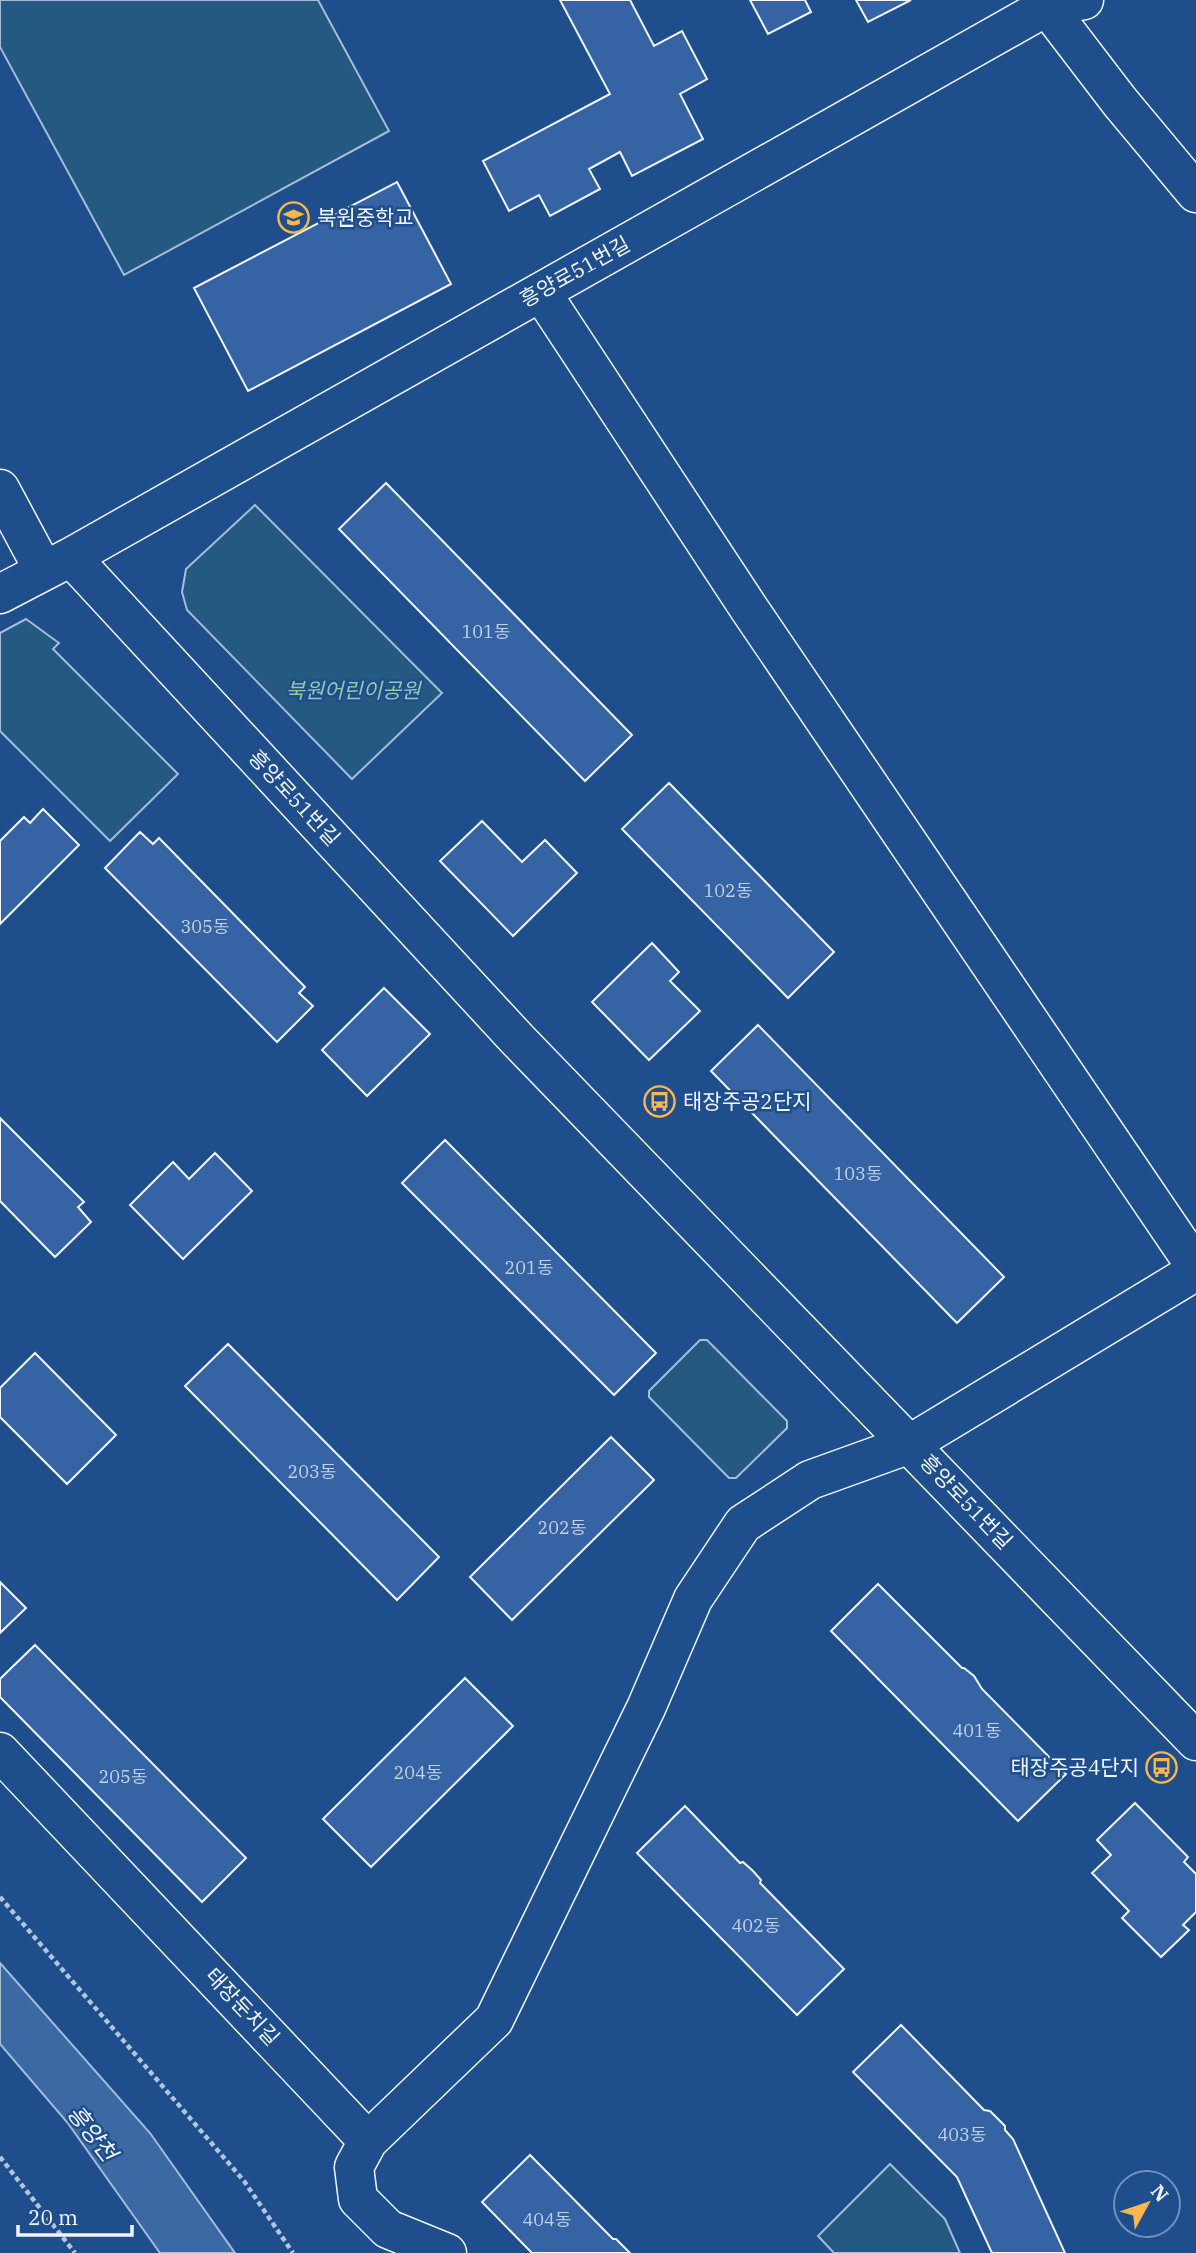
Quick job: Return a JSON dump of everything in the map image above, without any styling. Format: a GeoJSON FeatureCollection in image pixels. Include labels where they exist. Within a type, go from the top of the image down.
{"type":"FeatureCollection","features":[{"type":"Feature","properties":{"kind":"street","name":"흥양로51번길"},"geometry":{"type":"LineString","coordinates":[[0,594],[541,292],[1044,4],[1084,0]]}},
{"type":"Feature","properties":{"kind":"street"},"geometry":{"type":"LineString","coordinates":[[1044,4],[1120,102],[1196,193]]}},
{"type":"Feature","properties":{"kind":"street"},"geometry":{"type":"LineString","coordinates":[[541,292],[750,610],[1196,1269]]}},
{"type":"Feature","properties":{"kind":"street"},"geometry":{"type":"LineString","coordinates":[[0,489],[57,564]]}},
{"type":"Feature","properties":{"kind":"street","name":"흥양로51번길"},"geometry":{"type":"LineString","coordinates":[[57,564],[1196,1741]]}},
{"type":"Feature","properties":{"kind":"street","name":"흥양로51번길"},"geometry":{"type":"LineString","coordinates":[[910,1444],[1196,1269]]}},
{"type":"Feature","properties":{"kind":"street"},"geometry":{"type":"LineString","coordinates":[[447,2253],[387,2229],[358,2199],[354,2167],[368,2141],[495,2020],[646,1708],[693,1599],[743,1524],[810,1480],[910,1444]]}},
{"type":"Feature","properties":{"kind":"street","name":"태장둔치길"},"geometry":{"type":"LineString","coordinates":[[0,1752],[368,2141]]}},
{"type":"Feature","properties":{"kind":"path"},"geometry":{"type":"LineString","coordinates":[[0,1897],[244,2181],[293,2253]]}},
{"type":"Feature","properties":{"kind":"path"},"geometry":{"type":"LineString","coordinates":[[0,2157],[75,2253]]}},
{"type":"Feature","properties":{"kind":"green space"},"geometry":{"type":"Polygon","coordinates":[[[0,0],[318,0],[389,131],[124,275],[0,47],[0,0]]]}},
{"type":"Feature","properties":{"kind":"green space","name":"북원어린이공원"},"geometry":{"type":"Polygon","coordinates":[[[255,505],[442,693],[352,779],[187,610],[182,592],[186,569],[255,505]]]}},
{"type":"Feature","properties":{"kind":"green space"},"geometry":{"type":"Polygon","coordinates":[[[26,619],[59,643],[53,649],[178,774],[110,841],[0,731],[0,633],[26,619]]]}},
{"type":"Feature","properties":{"kind":"green space"},"geometry":{"type":"Polygon","coordinates":[[[700,1340],[707,1340],[787,1421],[787,1428],[736,1478],[729,1478],[649,1397],[649,1391],[700,1340]]]}},
{"type":"Feature","properties":{"kind":"green space"},"geometry":{"type":"Polygon","coordinates":[[[890,2164],[945,2219],[960,2253],[834,2253],[818,2236],[890,2164]]]}},
{"type":"Feature","properties":{"kind":"water","name":"흥양천"},"geometry":{"type":"Polygon","coordinates":[[[0,1963],[150,2133],[235,2253],[160,2253],[67,2122],[0,2044],[0,1963]]]}},
{"type":"Feature","properties":{"kind":"building"},"geometry":{"type":"Polygon","coordinates":[[[560,0],[630,0],[654,46],[682,31],[707,79],[680,94],[703,139],[632,176],[620,152],[589,169],[600,189],[550,216],[539,195],[509,211],[483,161],[610,94],[560,0]]]}},
{"type":"Feature","properties":{"kind":"building"},"geometry":{"type":"Polygon","coordinates":[[[750,0],[805,0],[811,12],[768,34],[750,0]]]}},
{"type":"Feature","properties":{"kind":"building"},"geometry":{"type":"Polygon","coordinates":[[[856,0],[911,0],[868,22],[856,0]]]}},
{"type":"Feature","properties":{"kind":"building"},"geometry":{"type":"Polygon","coordinates":[[[397,182],[451,284],[248,391],[194,288],[397,182]]]}},
{"type":"Feature","properties":{"kind":"building"},"geometry":{"type":"Polygon","coordinates":[[[386,483],[632,735],[585,781],[339,529],[386,483]]]}},
{"type":"Feature","properties":{"kind":"building"},"geometry":{"type":"Polygon","coordinates":[[[669,783],[834,952],[788,998],[622,829],[669,783]]]}},
{"type":"Feature","properties":{"kind":"building"},"geometry":{"type":"Polygon","coordinates":[[[43,809],[79,845],[0,924],[0,841],[24,817],[30,823],[43,809]]]}},
{"type":"Feature","properties":{"kind":"building"},"geometry":{"type":"Polygon","coordinates":[[[482,821],[522,862],[545,840],[577,873],[513,936],[440,861],[482,821]]]}},
{"type":"Feature","properties":{"kind":"building"},"geometry":{"type":"Polygon","coordinates":[[[140,832],[153,844],[159,838],[305,987],[299,993],[313,1006],[277,1042],[105,868],[140,832]]]}},
{"type":"Feature","properties":{"kind":"building"},"geometry":{"type":"Polygon","coordinates":[[[652,943],[679,972],[670,981],[700,1011],[649,1060],[592,1002],[652,943]]]}},
{"type":"Feature","properties":{"kind":"building"},"geometry":{"type":"Polygon","coordinates":[[[384,988],[430,1034],[367,1096],[322,1050],[384,988]]]}},
{"type":"Feature","properties":{"kind":"building"},"geometry":{"type":"Polygon","coordinates":[[[758,1025],[1004,1277],[957,1323],[711,1071],[758,1025]]]}},
{"type":"Feature","properties":{"kind":"building"},"geometry":{"type":"Polygon","coordinates":[[[0,1118],[84,1202],[78,1207],[91,1222],[55,1257],[0,1201],[0,1118]]]}},
{"type":"Feature","properties":{"kind":"building"},"geometry":{"type":"Polygon","coordinates":[[[445,1140],[656,1353],[614,1395],[402,1183],[445,1140]]]}},
{"type":"Feature","properties":{"kind":"building"},"geometry":{"type":"Polygon","coordinates":[[[215,1153],[252,1191],[183,1259],[130,1205],[173,1162],[189,1179],[215,1153]]]}},
{"type":"Feature","properties":{"kind":"building"},"geometry":{"type":"Polygon","coordinates":[[[228,1344],[439,1557],[397,1600],[185,1386],[228,1344]]]}},
{"type":"Feature","properties":{"kind":"building"},"geometry":{"type":"Polygon","coordinates":[[[35,1353],[116,1435],[67,1484],[0,1417],[0,1388],[35,1353]]]}},
{"type":"Feature","properties":{"kind":"building"},"geometry":{"type":"Polygon","coordinates":[[[611,1437],[654,1480],[512,1620],[470,1577],[611,1437]]]}},
{"type":"Feature","properties":{"kind":"building"},"geometry":{"type":"Polygon","coordinates":[[[0,1582],[26,1608],[0,1633],[0,1582]]]}},
{"type":"Feature","properties":{"kind":"building"},"geometry":{"type":"Polygon","coordinates":[[[878,1584],[962,1668],[974,1676],[982,1689],[1066,1774],[1018,1821],[831,1631],[878,1584]]]}},
{"type":"Feature","properties":{"kind":"building"},"geometry":{"type":"Polygon","coordinates":[[[35,1645],[246,1858],[202,1902],[0,1697],[0,1679],[35,1645]]]}},
{"type":"Feature","properties":{"kind":"building"},"geometry":{"type":"Polygon","coordinates":[[[465,1678],[513,1726],[371,1867],[323,1819],[465,1678]]]}},
{"type":"Feature","properties":{"kind":"building"},"geometry":{"type":"Polygon","coordinates":[[[1135,1803],[1188,1857],[1184,1862],[1196,1874],[1196,1912],[1183,1925],[1189,1930],[1161,1957],[1122,1918],[1129,1911],[1092,1873],[1111,1855],[1097,1840],[1135,1803]]]}},
{"type":"Feature","properties":{"kind":"building"},"geometry":{"type":"Polygon","coordinates":[[[685,1806],[740,1863],[743,1862],[753,1871],[761,1880],[760,1883],[844,1969],[797,2015],[637,1853],[685,1806]]]}},
{"type":"Feature","properties":{"kind":"building"},"geometry":{"type":"Polygon","coordinates":[[[901,2025],[984,2110],[990,2111],[1005,2126],[1065,2253],[992,2253],[957,2177],[853,2072],[901,2025]]]}},
{"type":"Feature","properties":{"kind":"building"},"geometry":{"type":"Polygon","coordinates":[[[530,2155],[630,2253],[532,2253],[482,2202],[530,2155]]]}},
{"type":"Feature","properties":{"kind":"place","name":"북원중학교"},"geometry":{"type":"Point","coordinates":[294,218]}},
{"type":"Feature","properties":{"kind":"place","name":"태장주공2단지"},"geometry":{"type":"Point","coordinates":[660,1102]}},
{"type":"Feature","properties":{"kind":"place","name":"태장주공4단지"},"geometry":{"type":"Point","coordinates":[1162,1768]}}]}
